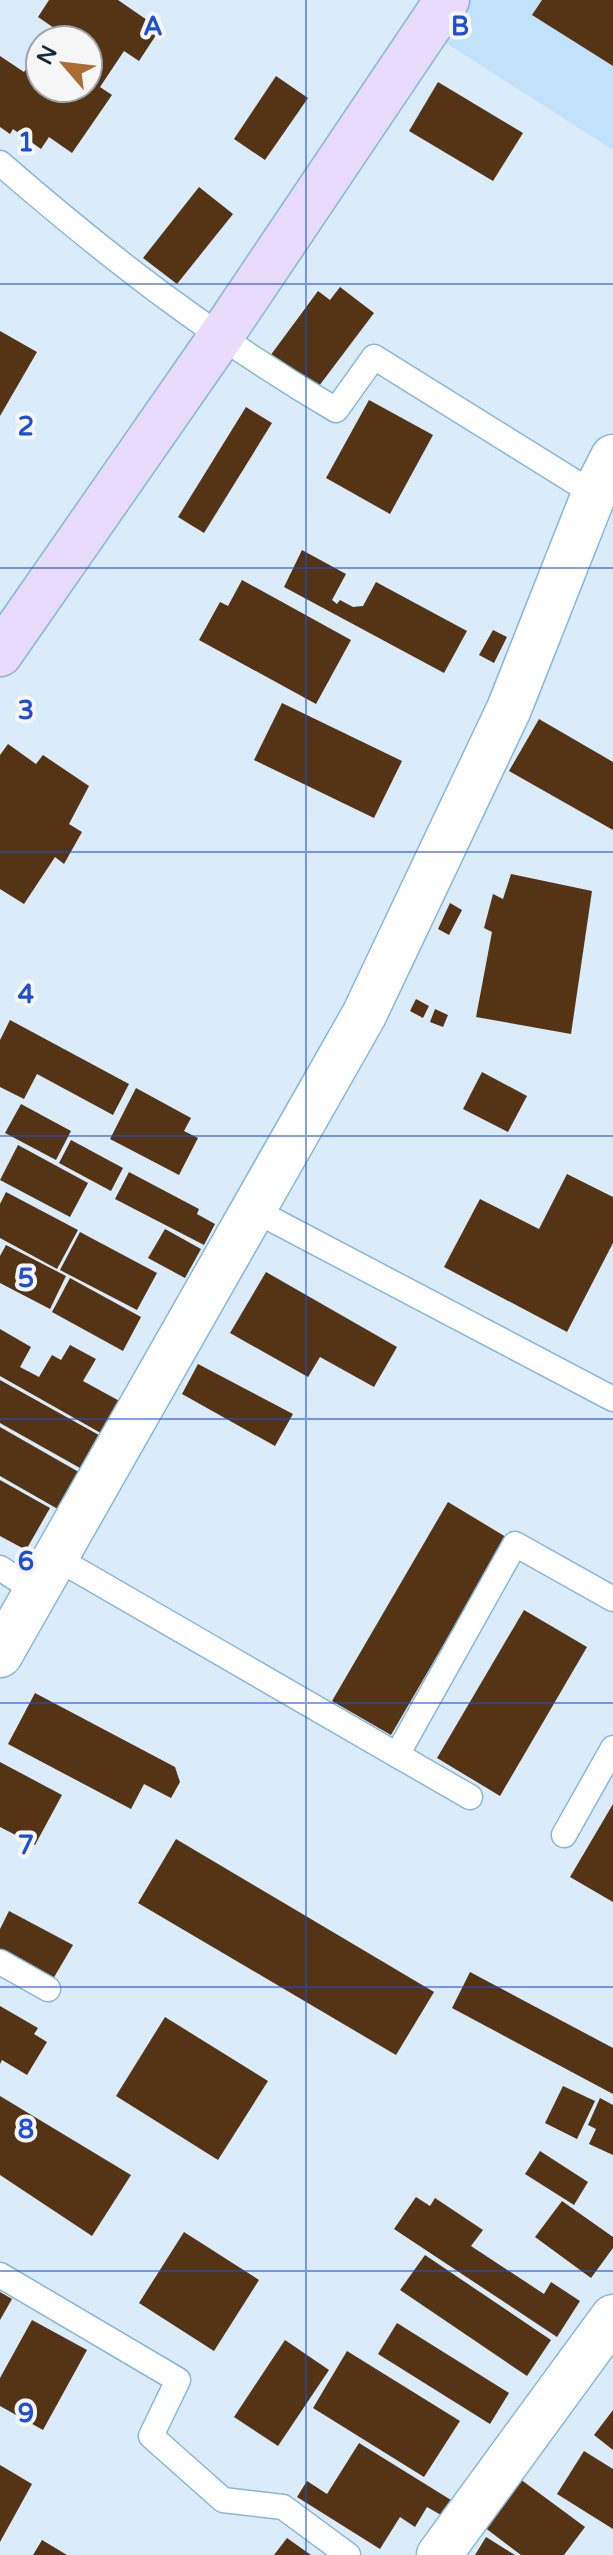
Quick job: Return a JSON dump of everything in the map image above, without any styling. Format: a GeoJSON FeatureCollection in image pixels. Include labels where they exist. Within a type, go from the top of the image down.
{"type":"FeatureCollection","features":[{"type":"Feature","properties":{"kind":"street"},"geometry":{"type":"LineString","coordinates":[[0,654],[219,339],[447,0]]}},
{"type":"Feature","properties":{"kind":"street"},"geometry":{"type":"LineString","coordinates":[[0,1655],[31,1573],[254,1210],[371,1001],[509,709],[604,476]]}},
{"type":"Feature","properties":{"kind":"street"},"geometry":{"type":"LineString","coordinates":[[439,2555],[613,2317]]}},
{"type":"Feature","properties":{"kind":"lane"},"geometry":{"type":"LineString","coordinates":[[0,163],[81,233],[219,339],[336,410],[374,357],[604,476]]}},
{"type":"Feature","properties":{"kind":"lane"},"geometry":{"type":"LineString","coordinates":[[254,1210],[613,1399]]}},
{"type":"Feature","properties":{"kind":"lane"},"geometry":{"type":"LineString","coordinates":[[397,1755],[515,1544],[613,1599]]}},
{"type":"Feature","properties":{"kind":"lane"},"geometry":{"type":"LineString","coordinates":[[31,1573],[397,1755],[470,1797]]}},
{"type":"Feature","properties":{"kind":"lane"},"geometry":{"type":"LineString","coordinates":[[564,1835],[613,1748]]}},
{"type":"Feature","properties":{"kind":"lane"},"geometry":{"type":"LineString","coordinates":[[0,1962],[48,1989]]}},
{"type":"Feature","properties":{"kind":"lane"},"geometry":{"type":"LineString","coordinates":[[0,2275],[178,2380],[151,2436],[223,2500],[283,2507],[348,2555]]}},
{"type":"Feature","properties":{"kind":"shaded area"},"geometry":{"type":"Polygon","coordinates":[[[447,0],[613,0],[613,150],[427,31],[447,0]]]}},
{"type":"Feature","properties":{"kind":"building"},"geometry":{"type":"Polygon","coordinates":[[[49,0],[118,0],[160,29],[139,61],[124,51],[104,81],[104,24],[48,24],[38,17],[49,0]]]}},
{"type":"Feature","properties":{"kind":"building"},"geometry":{"type":"Polygon","coordinates":[[[542,0],[613,0],[613,66],[532,15],[542,0]]]}},
{"type":"Feature","properties":{"kind":"building"},"geometry":{"type":"Polygon","coordinates":[[[0,56],[24,72],[24,104],[104,104],[104,90],[112,95],[72,153],[49,137],[41,149],[13,129],[10,134],[0,127],[0,56]]]}},
{"type":"Feature","properties":{"kind":"building"},"geometry":{"type":"Polygon","coordinates":[[[276,76],[308,98],[265,160],[234,139],[276,76]]]}},
{"type":"Feature","properties":{"kind":"building"},"geometry":{"type":"Polygon","coordinates":[[[438,82],[523,133],[493,181],[409,131],[438,82]]]}},
{"type":"Feature","properties":{"kind":"building"},"geometry":{"type":"Polygon","coordinates":[[[199,187],[233,214],[177,284],[143,258],[199,187]]]}},
{"type":"Feature","properties":{"kind":"building"},"geometry":{"type":"Polygon","coordinates":[[[340,287],[374,313],[316,390],[270,356],[318,291],[330,300],[340,287]]]}},
{"type":"Feature","properties":{"kind":"building"},"geometry":{"type":"Polygon","coordinates":[[[0,331],[37,352],[0,416],[0,331]]]}},
{"type":"Feature","properties":{"kind":"building"},"geometry":{"type":"Polygon","coordinates":[[[369,400],[433,435],[390,514],[326,478],[369,400]]]}},
{"type":"Feature","properties":{"kind":"building"},"geometry":{"type":"Polygon","coordinates":[[[246,407],[272,423],[204,533],[178,517],[246,407]]]}},
{"type":"Feature","properties":{"kind":"building"},"geometry":{"type":"Polygon","coordinates":[[[302,550],[346,574],[332,600],[337,604],[340,600],[353,607],[363,606],[376,582],[467,631],[444,673],[284,587],[302,550]]]}},
{"type":"Feature","properties":{"kind":"building"},"geometry":{"type":"Polygon","coordinates":[[[242,580],[351,640],[316,704],[199,640],[220,602],[228,606],[242,580]]]}},
{"type":"Feature","properties":{"kind":"building"},"geometry":{"type":"Polygon","coordinates":[[[493,630],[507,637],[494,663],[479,655],[493,630]]]}},
{"type":"Feature","properties":{"kind":"building"},"geometry":{"type":"Polygon","coordinates":[[[282,703],[402,761],[374,818],[254,760],[282,703]]]}},
{"type":"Feature","properties":{"kind":"building"},"geometry":{"type":"Polygon","coordinates":[[[539,719],[613,762],[613,830],[509,771],[539,719]]]}},
{"type":"Feature","properties":{"kind":"building"},"geometry":{"type":"Polygon","coordinates":[[[8,744],[36,764],[43,755],[89,786],[69,824],[82,832],[64,864],[55,857],[24,904],[0,889],[0,755],[8,744]]]}},
{"type":"Feature","properties":{"kind":"building"},"geometry":{"type":"Polygon","coordinates":[[[511,874],[592,891],[571,1034],[476,1017],[492,932],[484,928],[493,894],[503,899],[511,874]]]}},
{"type":"Feature","properties":{"kind":"building"},"geometry":{"type":"Polygon","coordinates":[[[450,903],[462,910],[449,935],[438,929],[450,903]]]}},
{"type":"Feature","properties":{"kind":"building"},"geometry":{"type":"Polygon","coordinates":[[[416,999],[429,1006],[423,1018],[410,1011],[416,999]]]}},
{"type":"Feature","properties":{"kind":"building"},"geometry":{"type":"Polygon","coordinates":[[[435,1009],[448,1015],[443,1027],[430,1022],[435,1009]]]}},
{"type":"Feature","properties":{"kind":"building"},"geometry":{"type":"Polygon","coordinates":[[[10,1020],[129,1084],[113,1115],[37,1074],[24,1099],[0,1087],[0,1040],[10,1020]]]}},
{"type":"Feature","properties":{"kind":"building"},"geometry":{"type":"Polygon","coordinates":[[[482,1072],[527,1096],[508,1132],[463,1109],[482,1072]]]}},
{"type":"Feature","properties":{"kind":"building"},"geometry":{"type":"Polygon","coordinates":[[[136,1088],[191,1118],[184,1131],[198,1138],[179,1175],[110,1139],[136,1088]]]}},
{"type":"Feature","properties":{"kind":"building"},"geometry":{"type":"Polygon","coordinates":[[[21,1104],[71,1131],[56,1160],[5,1133],[21,1104]]]}},
{"type":"Feature","properties":{"kind":"building"},"geometry":{"type":"Polygon","coordinates":[[[71,1140],[123,1168],[111,1191],[59,1163],[71,1140]]]}},
{"type":"Feature","properties":{"kind":"building"},"geometry":{"type":"Polygon","coordinates":[[[18,1145],[88,1183],[70,1217],[0,1180],[18,1145]]]}},
{"type":"Feature","properties":{"kind":"building"},"geometry":{"type":"Polygon","coordinates":[[[129,1172],[199,1209],[197,1214],[215,1224],[204,1245],[115,1199],[129,1172]]]}},
{"type":"Feature","properties":{"kind":"building"},"geometry":{"type":"Polygon","coordinates":[[[567,1174],[613,1197],[613,1243],[567,1332],[444,1267],[480,1199],[539,1229],[567,1174]]]}},
{"type":"Feature","properties":{"kind":"building"},"geometry":{"type":"Polygon","coordinates":[[[6,1192],[78,1230],[57,1269],[0,1238],[0,1204],[6,1192]]]}},
{"type":"Feature","properties":{"kind":"building"},"geometry":{"type":"Polygon","coordinates":[[[165,1229],[201,1249],[185,1278],[148,1258],[165,1229]]]}},
{"type":"Feature","properties":{"kind":"building"},"geometry":{"type":"Polygon","coordinates":[[[80,1232],[157,1273],[137,1310],[60,1270],[80,1232]]]}},
{"type":"Feature","properties":{"kind":"building"},"geometry":{"type":"Polygon","coordinates":[[[6,1245],[66,1276],[50,1309],[0,1283],[0,1256],[6,1245]]]}},
{"type":"Feature","properties":{"kind":"building"},"geometry":{"type":"Polygon","coordinates":[[[266,1272],[397,1347],[374,1387],[320,1357],[308,1377],[230,1333],[266,1272]]]}},
{"type":"Feature","properties":{"kind":"building"},"geometry":{"type":"Polygon","coordinates":[[[70,1278],[141,1317],[123,1351],[52,1312],[70,1278]]]}},
{"type":"Feature","properties":{"kind":"building"},"geometry":{"type":"Polygon","coordinates":[[[0,1329],[31,1347],[20,1367],[39,1377],[52,1355],[61,1360],[70,1345],[96,1359],[83,1381],[125,1404],[106,1436],[0,1376],[0,1329]]]}},
{"type":"Feature","properties":{"kind":"building"},"geometry":{"type":"Polygon","coordinates":[[[198,1364],[293,1414],[275,1446],[182,1394],[198,1364]]]}},
{"type":"Feature","properties":{"kind":"building"},"geometry":{"type":"Polygon","coordinates":[[[0,1380],[106,1439],[87,1472],[0,1423],[0,1380]]]}},
{"type":"Feature","properties":{"kind":"building"},"geometry":{"type":"Polygon","coordinates":[[[0,1427],[84,1475],[63,1512],[0,1476],[0,1427]]]}},
{"type":"Feature","properties":{"kind":"building"},"geometry":{"type":"Polygon","coordinates":[[[0,1480],[50,1508],[26,1550],[0,1536],[0,1480]]]}},
{"type":"Feature","properties":{"kind":"building"},"geometry":{"type":"Polygon","coordinates":[[[448,1502],[506,1537],[391,1735],[332,1701],[448,1502]]]}},
{"type":"Feature","properties":{"kind":"building"},"geometry":{"type":"Polygon","coordinates":[[[524,1610],[587,1647],[500,1796],[437,1758],[524,1610]]]}},
{"type":"Feature","properties":{"kind":"building"},"geometry":{"type":"Polygon","coordinates":[[[35,1693],[175,1767],[180,1782],[171,1798],[144,1784],[131,1809],[8,1744],[35,1693]]]}},
{"type":"Feature","properties":{"kind":"building"},"geometry":{"type":"Polygon","coordinates":[[[0,1762],[62,1795],[35,1845],[0,1827],[0,1762]]]}},
{"type":"Feature","properties":{"kind":"building"},"geometry":{"type":"Polygon","coordinates":[[[613,1804],[613,1902],[570,1877],[613,1804]]]}},
{"type":"Feature","properties":{"kind":"building"},"geometry":{"type":"Polygon","coordinates":[[[176,1839],[434,1992],[396,2055],[138,1903],[176,1839]]]}},
{"type":"Feature","properties":{"kind":"building"},"geometry":{"type":"Polygon","coordinates":[[[9,1911],[73,1945],[53,1979],[0,1951],[0,1929],[9,1911]]]}},
{"type":"Feature","properties":{"kind":"building"},"geometry":{"type":"Polygon","coordinates":[[[470,1972],[613,2048],[613,2094],[452,2008],[470,1972]]]}},
{"type":"Feature","properties":{"kind":"building"},"geometry":{"type":"Polygon","coordinates":[[[0,2006],[38,2028],[34,2034],[47,2042],[27,2075],[2,2060],[0,2064],[0,2006]]]}},
{"type":"Feature","properties":{"kind":"building"},"geometry":{"type":"Polygon","coordinates":[[[165,2017],[268,2081],[218,2160],[116,2096],[165,2017]]]}},
{"type":"Feature","properties":{"kind":"building"},"geometry":{"type":"Polygon","coordinates":[[[563,2086],[595,2101],[577,2139],[545,2123],[563,2086]]]}},
{"type":"Feature","properties":{"kind":"building"},"geometry":{"type":"Polygon","coordinates":[[[0,2096],[131,2175],[92,2236],[0,2175],[0,2096]]]}},
{"type":"Feature","properties":{"kind":"building"},"geometry":{"type":"Polygon","coordinates":[[[600,2098],[613,2105],[613,2155],[589,2144],[596,2129],[588,2125],[600,2098]]]}},
{"type":"Feature","properties":{"kind":"building"},"geometry":{"type":"Polygon","coordinates":[[[540,2151],[588,2182],[574,2205],[525,2174],[540,2151]]]}},
{"type":"Feature","properties":{"kind":"building"},"geometry":{"type":"Polygon","coordinates":[[[416,2197],[430,2206],[435,2198],[483,2230],[471,2246],[544,2294],[551,2282],[580,2301],[557,2337],[394,2229],[416,2197]]]}},
{"type":"Feature","properties":{"kind":"building"},"geometry":{"type":"Polygon","coordinates":[[[562,2201],[613,2237],[613,2248],[591,2278],[535,2237],[562,2201]]]}},
{"type":"Feature","properties":{"kind":"building"},"geometry":{"type":"Polygon","coordinates":[[[184,2232],[259,2280],[214,2351],[139,2303],[184,2232]]]}},
{"type":"Feature","properties":{"kind":"building"},"geometry":{"type":"Polygon","coordinates":[[[425,2255],[551,2340],[527,2376],[400,2290],[425,2255]]]}},
{"type":"Feature","properties":{"kind":"building"},"geometry":{"type":"Polygon","coordinates":[[[0,2292],[12,2299],[0,2320],[0,2292]]]}},
{"type":"Feature","properties":{"kind":"building"},"geometry":{"type":"Polygon","coordinates":[[[32,2320],[87,2350],[43,2430],[0,2406],[0,2378],[32,2320]]]}},
{"type":"Feature","properties":{"kind":"building"},"geometry":{"type":"Polygon","coordinates":[[[397,2323],[509,2393],[490,2424],[378,2354],[397,2323]]]}},
{"type":"Feature","properties":{"kind":"building"},"geometry":{"type":"Polygon","coordinates":[[[285,2340],[329,2370],[278,2446],[234,2417],[285,2340]]]}},
{"type":"Feature","properties":{"kind":"building"},"geometry":{"type":"Polygon","coordinates":[[[347,2351],[460,2421],[424,2477],[313,2408],[347,2351]]]}},
{"type":"Feature","properties":{"kind":"building"},"geometry":{"type":"Polygon","coordinates":[[[613,2410],[613,2450],[594,2435],[613,2410]]]}},
{"type":"Feature","properties":{"kind":"building"},"geometry":{"type":"Polygon","coordinates":[[[359,2443],[451,2500],[441,2515],[427,2507],[415,2527],[400,2517],[380,2549],[297,2497],[307,2481],[327,2494],[359,2443]]]}},
{"type":"Feature","properties":{"kind":"building"},"geometry":{"type":"Polygon","coordinates":[[[584,2451],[613,2469],[613,2529],[557,2494],[584,2451]]]}},
{"type":"Feature","properties":{"kind":"building"},"geometry":{"type":"Polygon","coordinates":[[[0,2465],[32,2484],[0,2542],[0,2465]]]}},
{"type":"Feature","properties":{"kind":"building"},"geometry":{"type":"Polygon","coordinates":[[[516,2476],[585,2527],[564,2555],[521,2555],[480,2524],[516,2476]]]}},
{"type":"Feature","properties":{"kind":"building"},"geometry":{"type":"Polygon","coordinates":[[[486,2537],[515,2555],[475,2555],[486,2537]]]}},
{"type":"Feature","properties":{"kind":"building"},"geometry":{"type":"Polygon","coordinates":[[[287,2538],[311,2555],[274,2555],[287,2538]]]}},
{"type":"Feature","properties":{"kind":"building"},"geometry":{"type":"Polygon","coordinates":[[[42,2540],[67,2555],[33,2555],[42,2540]]]}}]}
